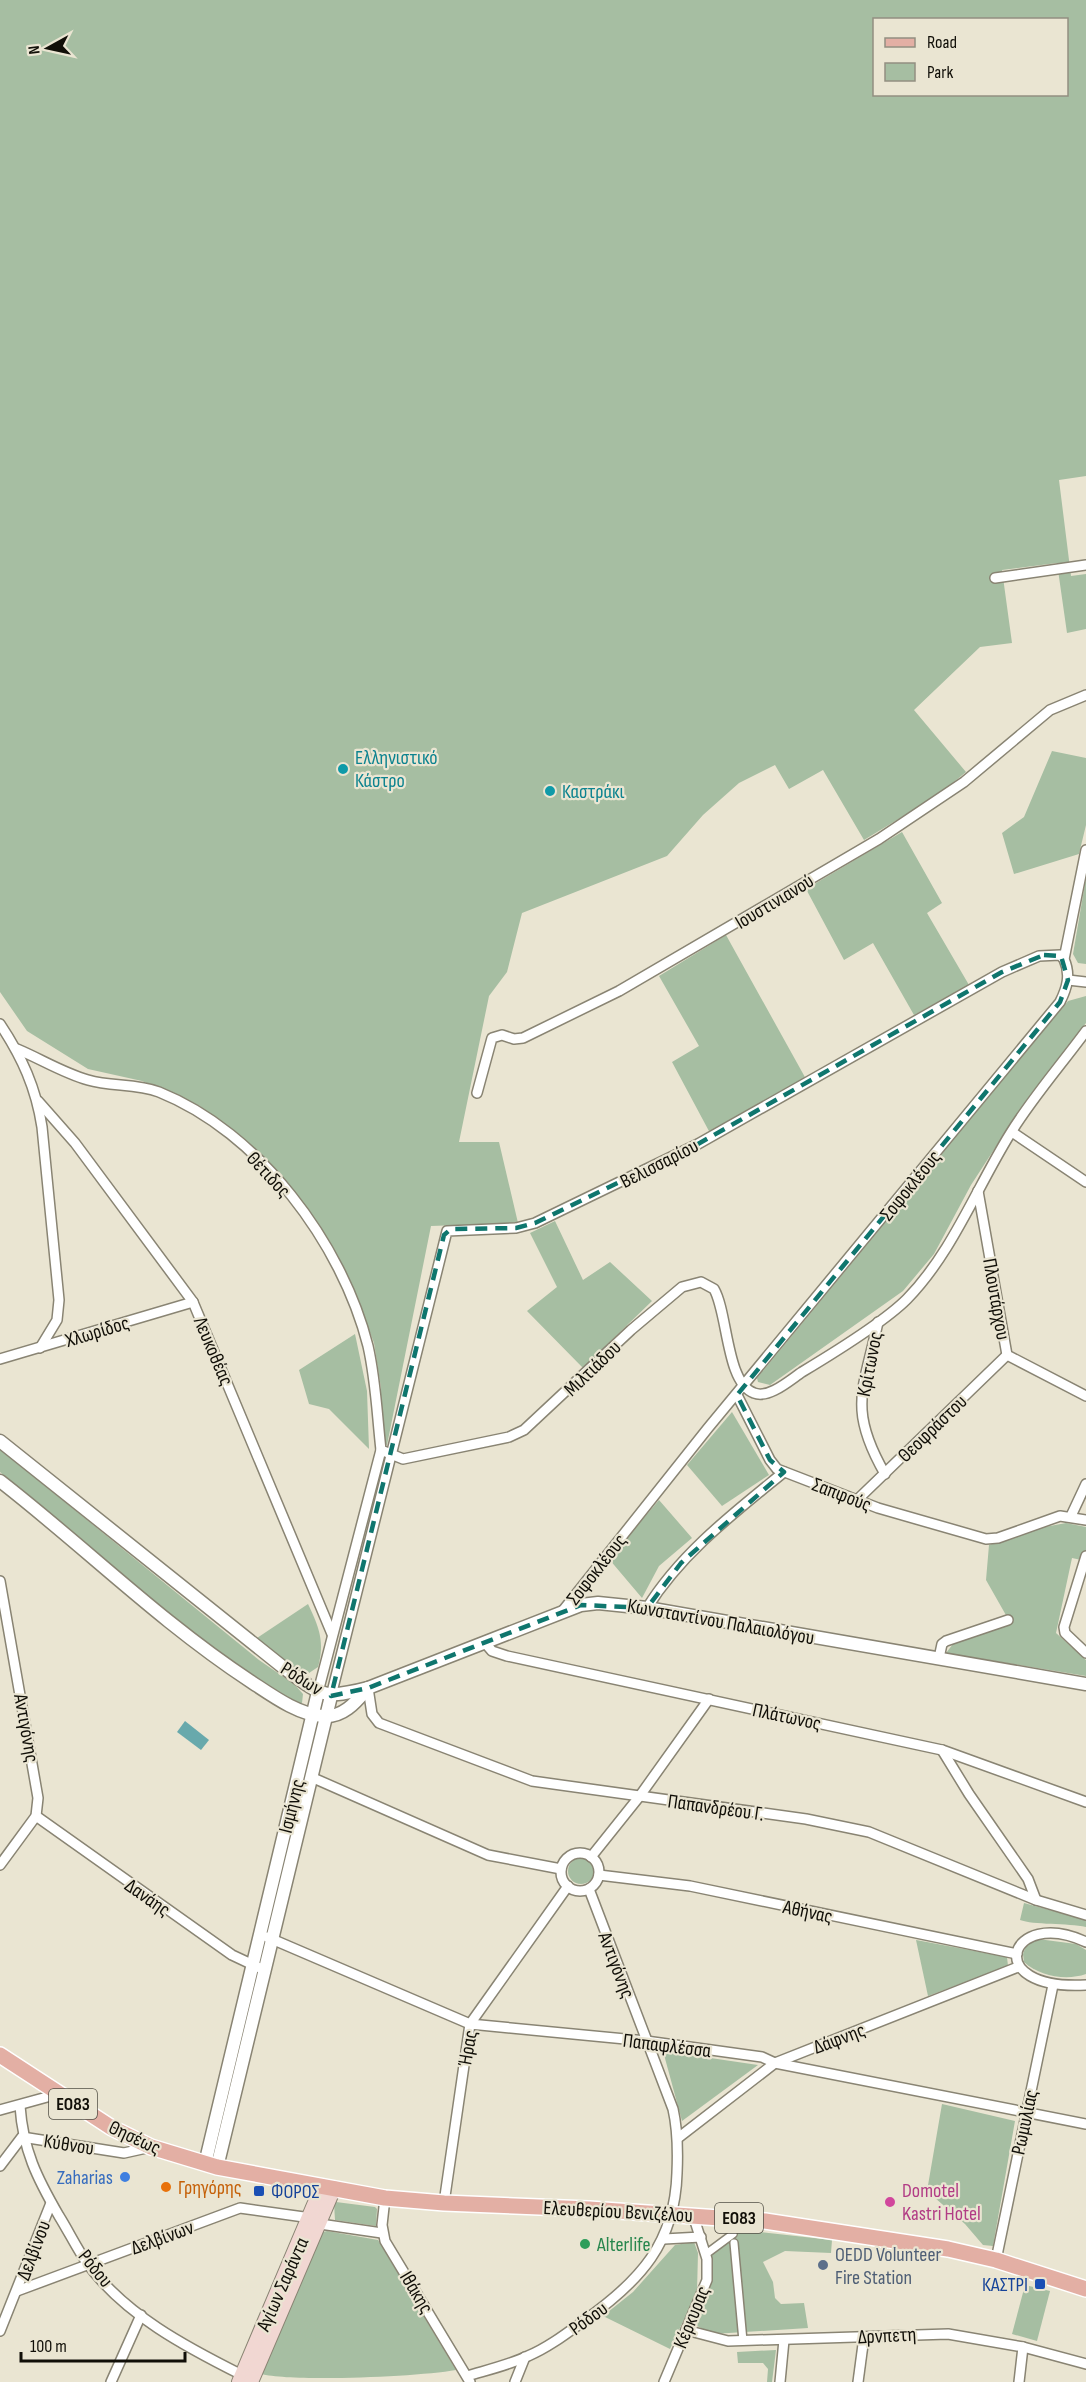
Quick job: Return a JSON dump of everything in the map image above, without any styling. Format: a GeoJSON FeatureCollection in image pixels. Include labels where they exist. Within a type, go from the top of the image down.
{"type":"FeatureCollection","features":[{"type":"Feature","properties":{"kind":"main road","name":"Θησέως"},"geometry":{"type":"LineString","coordinates":[[0,2055],[112,2128],[151,2147],[211,2165]]}},
{"type":"Feature","properties":{"kind":"main road","name":"Ελευθερίου Βενιζέλου"},"geometry":{"type":"LineString","coordinates":[[211,2165],[385,2198],[693,2215],[765,2221],[878,2237],[996,2260],[1086,2289]]}},
{"type":"Feature","properties":{"kind":"main road","name":"Αγίων Σαράντα"},"geometry":{"type":"LineString","coordinates":[[244,2380],[316,2221],[328,2187]]}},
{"type":"Feature","properties":{"kind":"street"},"geometry":{"type":"LineString","coordinates":[[995,578],[1086,565]]}},
{"type":"Feature","properties":{"kind":"street","name":"Ιουστινιανού"},"geometry":{"type":"LineString","coordinates":[[477,1093],[492,1038],[502,1035],[514,1039],[524,1038],[619,991],[940,800],[1050,710],[1086,695]]}},
{"type":"Feature","properties":{"kind":"street"},"geometry":{"type":"LineString","coordinates":[[1086,850],[1064,960],[1068,980],[1086,982]]}},
{"type":"Feature","properties":{"kind":"street","name":"Βελισσαρίου"},"geometry":{"type":"LineString","coordinates":[[391,1456],[447,1231],[516,1228],[530,1225],[698,1144],[1002,972],[1044,955],[1060,956],[1064,960]]}},
{"type":"Feature","properties":{"kind":"street","name":"Σοφοκλέους"},"geometry":{"type":"LineString","coordinates":[[561,1613],[1060,1002],[1068,980]]}},
{"type":"Feature","properties":{"kind":"street"},"geometry":{"type":"LineString","coordinates":[[0,1024],[17,1049],[38,1101],[59,1300],[57,1320],[40,1348]]}},
{"type":"Feature","properties":{"kind":"street"},"geometry":{"type":"LineString","coordinates":[[745,1386],[754,1394],[770,1392],[878,1322],[906,1300],[930,1272],[1012,1132],[1086,1032]]}},
{"type":"Feature","properties":{"kind":"street","name":"Θέτιδος"},"geometry":{"type":"LineString","coordinates":[[17,1049],[90,1081],[149,1089],[167,1095],[219,1126],[259,1161],[292,1198],[319,1234],[352,1297],[373,1370],[381,1450]]}},
{"type":"Feature","properties":{"kind":"street","name":"Λευκοθέας"},"geometry":{"type":"LineString","coordinates":[[38,1101],[75,1143],[193,1302],[332,1634]]}},
{"type":"Feature","properties":{"kind":"street"},"geometry":{"type":"LineString","coordinates":[[1012,1132],[1086,1182]]}},
{"type":"Feature","properties":{"kind":"street","name":"Πλουτάρχου"},"geometry":{"type":"LineString","coordinates":[[978,1191],[1007,1355],[1086,1396]]}},
{"type":"Feature","properties":{"kind":"street","name":"Μιλτιάδου"},"geometry":{"type":"LineString","coordinates":[[391,1456],[403,1459],[420,1456],[509,1437],[524,1430],[557,1402],[631,1330],[688,1284],[706,1283],[717,1293],[735,1370],[745,1386]]}},
{"type":"Feature","properties":{"kind":"street","name":"Χλωρίδος"},"geometry":{"type":"LineString","coordinates":[[0,1359],[193,1302]]}},
{"type":"Feature","properties":{"kind":"street","name":"Κρίτωνος"},"geometry":{"type":"LineString","coordinates":[[878,1322],[860,1399],[865,1434],[885,1474]]}},
{"type":"Feature","properties":{"kind":"street","name":"Θεοφράστου"},"geometry":{"type":"LineString","coordinates":[[856,1501],[1007,1355]]}},
{"type":"Feature","properties":{"kind":"street"},"geometry":{"type":"LineString","coordinates":[[647,1608],[660,1587],[681,1563],[736,1511],[784,1472],[770,1460],[737,1395]]}},
{"type":"Feature","properties":{"kind":"street","name":"Ρόδων"},"geometry":{"type":"LineString","coordinates":[[0,1441],[256,1646],[318,1692],[331,1696],[368,1688]]}},
{"type":"Feature","properties":{"kind":"street"},"geometry":{"type":"LineString","coordinates":[[381,1450],[391,1456]]}},
{"type":"Feature","properties":{"kind":"street","name":"Ισμήνης"},"geometry":{"type":"LineString","coordinates":[[211,2165],[266,1936],[318,1692],[381,1450]]}},
{"type":"Feature","properties":{"kind":"street","name":"Ισμήνης"},"geometry":{"type":"LineString","coordinates":[[266,1936],[312,1777],[391,1456]]}},
{"type":"Feature","properties":{"kind":"street","name":"Σαπφούς"},"geometry":{"type":"LineString","coordinates":[[784,1472],[856,1501],[988,1539],[1049,1518],[1071,1516],[1086,1520]]}},
{"type":"Feature","properties":{"kind":"street","name":"Ρόδων"},"geometry":{"type":"LineString","coordinates":[[0,1481],[167,1622],[259,1687],[313,1715],[326,1717],[352,1706],[368,1688]]}},
{"type":"Feature","properties":{"kind":"street"},"geometry":{"type":"LineString","coordinates":[[1071,1516],[1086,1484]]}},
{"type":"Feature","properties":{"kind":"street"},"geometry":{"type":"LineString","coordinates":[[1086,1556],[1064,1627],[1065,1633],[1086,1653]]}},
{"type":"Feature","properties":{"kind":"street","name":"Αντιγόνης"},"geometry":{"type":"LineString","coordinates":[[0,1581],[37,1780],[36,1816]]}},
{"type":"Feature","properties":{"kind":"street","name":"Κωνσταντίνου Παλαιολόγου"},"geometry":{"type":"LineString","coordinates":[[368,1688],[561,1613],[598,1603],[647,1608],[1086,1684]]}},
{"type":"Feature","properties":{"kind":"street"},"geometry":{"type":"LineString","coordinates":[[939,1658],[942,1644],[946,1641],[1008,1620]]}},
{"type":"Feature","properties":{"kind":"street","name":"Πλάτωνος"},"geometry":{"type":"LineString","coordinates":[[486,1644],[492,1651],[507,1656],[942,1750],[1086,1802]]}},
{"type":"Feature","properties":{"kind":"street","name":"Παπανδρέου Γ."},"geometry":{"type":"LineString","coordinates":[[368,1688],[374,1718],[403,1734],[532,1782],[845,1826],[899,1842],[1036,1900],[1086,1915]]}},
{"type":"Feature","properties":{"kind":"street"},"geometry":{"type":"LineString","coordinates":[[591,1857],[639,1797],[708,1699]]}},
{"type":"Feature","properties":{"kind":"street"},"geometry":{"type":"LineString","coordinates":[[942,1750],[969,1794],[1028,1879],[1036,1900]]}},
{"type":"Feature","properties":{"kind":"street"},"geometry":{"type":"LineString","coordinates":[[312,1777],[488,1855],[561,1869]]}},
{"type":"Feature","properties":{"kind":"street"},"geometry":{"type":"LineString","coordinates":[[0,1865],[36,1816]]}},
{"type":"Feature","properties":{"kind":"street","name":"Δανάης"},"geometry":{"type":"LineString","coordinates":[[36,1816],[232,1956],[258,1968]]}},
{"type":"Feature","properties":{"kind":"street"},"geometry":{"type":"LineString","coordinates":[[573,1855],[591,1857],[597,1865],[599,1875],[589,1889],[578,1891],[564,1881],[561,1869],[573,1855]]}},
{"type":"Feature","properties":{"kind":"street","name":"Αθήνας"},"geometry":{"type":"LineString","coordinates":[[599,1875],[690,1886],[1017,1954]]}},
{"type":"Feature","properties":{"kind":"street","name":"Ήρας"},"geometry":{"type":"LineString","coordinates":[[444,2203],[470,2024],[568,1886]]}},
{"type":"Feature","properties":{"kind":"street","name":"Αντιγόνης"},"geometry":{"type":"LineString","coordinates":[[589,1889],[673,2109],[678,2138],[673,2215]]}},
{"type":"Feature","properties":{"kind":"street"},"geometry":{"type":"LineString","coordinates":[[1086,1942],[1047,1933],[1032,1934],[1022,1942],[1017,1954],[1018,1967],[1025,1975],[1053,1984],[1086,1985]]}},
{"type":"Feature","properties":{"kind":"street","name":"Παπαφλέσσα"},"geometry":{"type":"LineString","coordinates":[[266,1936],[470,2024],[646,2041],[762,2057],[775,2063],[1086,2124]]}},
{"type":"Feature","properties":{"kind":"street","name":"Δάφνης"},"geometry":{"type":"LineString","coordinates":[[678,2138],[775,2063],[1018,1967]]}},
{"type":"Feature","properties":{"kind":"street","name":"Ρωμυλίας"},"geometry":{"type":"LineString","coordinates":[[996,2260],[1053,1984]]}},
{"type":"Feature","properties":{"kind":"street"},"geometry":{"type":"LineString","coordinates":[[0,2110],[58,2094]]}},
{"type":"Feature","properties":{"kind":"street","name":"Ρόδου"},"geometry":{"type":"LineString","coordinates":[[20,2106],[22,2137],[51,2203],[88,2264],[141,2315],[192,2350],[244,2380]]}},
{"type":"Feature","properties":{"kind":"street","name":"Κύθνου"},"geometry":{"type":"LineString","coordinates":[[0,2166],[22,2137],[124,2153],[151,2147]]}},
{"type":"Feature","properties":{"kind":"street"},"geometry":{"type":"LineString","coordinates":[[382,2233],[385,2198]]}},
{"type":"Feature","properties":{"kind":"street","name":"Δελβίνου"},"geometry":{"type":"LineString","coordinates":[[0,2331],[51,2203]]}},
{"type":"Feature","properties":{"kind":"street","name":"Δελβίνων"},"geometry":{"type":"LineString","coordinates":[[17,2292],[240,2208],[382,2233]]}},
{"type":"Feature","properties":{"kind":"street","name":"Ρόδου"},"geometry":{"type":"LineString","coordinates":[[469,2379],[550,2346],[621,2292],[640,2274],[664,2239],[673,2215]]}},
{"type":"Feature","properties":{"kind":"street","name":"Κέρκυρας"},"geometry":{"type":"LineString","coordinates":[[664,2382],[706,2280],[706,2254],[693,2215]]}},
{"type":"Feature","properties":{"kind":"street","name":"Ιθάκης"},"geometry":{"type":"LineString","coordinates":[[382,2233],[469,2379]]}},
{"type":"Feature","properties":{"kind":"street"},"geometry":{"type":"LineString","coordinates":[[706,2254],[733,2234]]}},
{"type":"Feature","properties":{"kind":"street"},"geometry":{"type":"LineString","coordinates":[[664,2239],[701,2237]]}},
{"type":"Feature","properties":{"kind":"street"},"geometry":{"type":"LineString","coordinates":[[734,2243],[743,2341]]}},
{"type":"Feature","properties":{"kind":"street"},"geometry":{"type":"LineString","coordinates":[[111,2382],[141,2315]]}},
{"type":"Feature","properties":{"kind":"street","name":"Δρνπετη"},"geometry":{"type":"LineString","coordinates":[[686,2330],[716,2339],[743,2341],[948,2334],[1023,2347],[1086,2364]]}},
{"type":"Feature","properties":{"kind":"street"},"geometry":{"type":"LineString","coordinates":[[858,2382],[864,2337]]}},
{"type":"Feature","properties":{"kind":"street"},"geometry":{"type":"LineString","coordinates":[[780,2382],[784,2340]]}},
{"type":"Feature","properties":{"kind":"street"},"geometry":{"type":"LineString","coordinates":[[1019,2382],[1023,2347]]}},
{"type":"Feature","properties":{"kind":"street"},"geometry":{"type":"LineString","coordinates":[[515,2382],[525,2357]]}},
{"type":"Feature","properties":{"kind":"highlighted area"},"geometry":{"type":"Polygon","coordinates":[[[1044,955],[1061,956],[1068,980],[1060,1002],[737,1395],[770,1460],[784,1472],[681,1563],[647,1608],[581,1605],[368,1688],[331,1696],[444,1235],[451,1229],[516,1228],[535,1223],[698,1144],[1002,972],[1044,955]]]}},
{"type":"Feature","properties":{"kind":"green space"},"geometry":{"type":"Polygon","coordinates":[[[0,0],[1086,0],[1086,476],[1059,480],[1071,576],[1086,574],[1086,629],[1067,633],[1057,563],[1002,570],[1012,643],[980,647],[914,710],[966,772],[938,795],[864,840],[823,770],[789,789],[775,765],[739,783],[703,815],[667,856],[522,913],[507,972],[489,996],[459,1142],[499,1142],[518,1223],[431,1226],[387,1445],[381,1442],[381,1388],[374,1343],[353,1287],[334,1252],[280,1175],[200,1106],[142,1081],[88,1069],[27,1031],[0,992],[0,0]]]}},
{"type":"Feature","properties":{"kind":"green space"},"geometry":{"type":"Polygon","coordinates":[[[1052,751],[1086,758],[1086,825],[1079,854],[1014,874],[1002,833],[1024,817],[1052,751]]]}},
{"type":"Feature","properties":{"kind":"green space"},"geometry":{"type":"Polygon","coordinates":[[[902,832],[942,903],[927,913],[969,985],[914,1015],[873,943],[844,960],[806,889],[902,832]]]}},
{"type":"Feature","properties":{"kind":"green space"},"geometry":{"type":"Polygon","coordinates":[[[1086,878],[1086,964],[1078,963],[1073,954],[1086,878]]]}},
{"type":"Feature","properties":{"kind":"green space"},"geometry":{"type":"Polygon","coordinates":[[[726,935],[806,1079],[710,1133],[672,1062],[699,1046],[659,976],[726,935]]]}},
{"type":"Feature","properties":{"kind":"green space"},"geometry":{"type":"Polygon","coordinates":[[[1086,996],[1086,1023],[1008,1128],[971,1185],[934,1254],[903,1291],[770,1385],[758,1382],[757,1378],[1068,1001],[1086,996]]]}},
{"type":"Feature","properties":{"kind":"green space"},"geometry":{"type":"Polygon","coordinates":[[[555,1221],[583,1280],[610,1262],[652,1301],[583,1368],[527,1311],[557,1287],[530,1233],[555,1221]]]}},
{"type":"Feature","properties":{"kind":"green space"},"geometry":{"type":"Polygon","coordinates":[[[355,1334],[367,1391],[369,1449],[329,1409],[309,1404],[299,1370],[355,1334]]]}},
{"type":"Feature","properties":{"kind":"green space"},"geometry":{"type":"Polygon","coordinates":[[[732,1412],[769,1475],[722,1506],[687,1465],[732,1412]]]}},
{"type":"Feature","properties":{"kind":"green space"},"geometry":{"type":"Polygon","coordinates":[[[0,1449],[259,1660],[294,1684],[303,1694],[302,1703],[296,1703],[206,1646],[62,1528],[0,1472],[0,1449]]]}},
{"type":"Feature","properties":{"kind":"green space"},"geometry":{"type":"Polygon","coordinates":[[[659,1500],[692,1538],[659,1566],[642,1598],[609,1559],[659,1500]]]}},
{"type":"Feature","properties":{"kind":"green space"},"geometry":{"type":"Polygon","coordinates":[[[1066,1523],[1086,1527],[1086,1561],[1072,1558],[1056,1633],[1086,1660],[1086,1676],[946,1653],[953,1644],[1011,1624],[986,1580],[989,1545],[1034,1529],[1066,1523]]]}},
{"type":"Feature","properties":{"kind":"green space"},"geometry":{"type":"Polygon","coordinates":[[[308,1604],[320,1635],[320,1658],[318,1667],[309,1673],[299,1674],[254,1640],[308,1604]]]}},
{"type":"Feature","properties":{"kind":"green space"},"geometry":{"type":"Polygon","coordinates":[[[581,1858],[590,1862],[594,1871],[590,1880],[581,1884],[572,1880],[568,1871],[572,1862],[581,1858]]]}},
{"type":"Feature","properties":{"kind":"green space"},"geometry":{"type":"Polygon","coordinates":[[[1024,1903],[1086,1920],[1086,1927],[1020,1920],[1024,1903]]]}},
{"type":"Feature","properties":{"kind":"green space"},"geometry":{"type":"Polygon","coordinates":[[[1038,1939],[1076,1944],[1086,1950],[1086,1974],[1070,1977],[1053,1976],[1030,1967],[1024,1962],[1023,1954],[1026,1946],[1038,1939]]]}},
{"type":"Feature","properties":{"kind":"green space"},"geometry":{"type":"Polygon","coordinates":[[[916,1940],[1007,1957],[1008,1966],[928,1996],[916,1940]]]}},
{"type":"Feature","properties":{"kind":"green space"},"geometry":{"type":"Polygon","coordinates":[[[663,2051],[758,2065],[682,2121],[663,2051]]]}},
{"type":"Feature","properties":{"kind":"green space"},"geometry":{"type":"Polygon","coordinates":[[[942,2104],[1015,2121],[993,2246],[983,2245],[965,2224],[927,2191],[942,2104]]]}},
{"type":"Feature","properties":{"kind":"green space"},"geometry":{"type":"Polygon","coordinates":[[[334,2203],[375,2207],[377,2209],[376,2226],[335,2220],[334,2203]]]}},
{"type":"Feature","properties":{"kind":"green space"},"geometry":{"type":"Polygon","coordinates":[[[742,2230],[832,2240],[831,2253],[785,2251],[763,2262],[773,2282],[775,2298],[781,2304],[804,2303],[808,2328],[713,2334],[697,2326],[700,2307],[712,2274],[710,2254],[742,2230]]]}},
{"type":"Feature","properties":{"kind":"green space"},"geometry":{"type":"Polygon","coordinates":[[[323,2232],[378,2240],[456,2370],[356,2378],[299,2378],[261,2374],[323,2232]]]}},
{"type":"Feature","properties":{"kind":"green space"},"geometry":{"type":"Polygon","coordinates":[[[694,2242],[698,2253],[697,2292],[670,2349],[603,2316],[633,2292],[675,2245],[694,2242]]]}},
{"type":"Feature","properties":{"kind":"green space"},"geometry":{"type":"Polygon","coordinates":[[[1025,2285],[1050,2291],[1037,2341],[1012,2334],[1025,2285]]]}},
{"type":"Feature","properties":{"kind":"green space"},"geometry":{"type":"Polygon","coordinates":[[[776,2350],[772,2382],[767,2382],[768,2369],[763,2363],[738,2363],[737,2352],[776,2350]]]}},
{"type":"Feature","properties":{"kind":"water"},"geometry":{"type":"Polygon","coordinates":[[[185,1721],[209,1740],[201,1750],[177,1732],[185,1721]]]}},
{"type":"Feature","properties":{"kind":"place","name":"Ελληνιστικό Κάστρο"},"geometry":{"type":"Point","coordinates":[343,769]}},
{"type":"Feature","properties":{"kind":"place","name":"Καστράκι"},"geometry":{"type":"Point","coordinates":[550,791]}},
{"type":"Feature","properties":{"kind":"place","name":"Zaharias"},"geometry":{"type":"Point","coordinates":[125,2177]}},
{"type":"Feature","properties":{"kind":"place","name":"Γρηγόρης"},"geometry":{"type":"Point","coordinates":[166,2187]}},
{"type":"Feature","properties":{"kind":"place","name":"ΦΟΡΟΣ"},"geometry":{"type":"Point","coordinates":[259,2191]}},
{"type":"Feature","properties":{"kind":"place","name":"Domotel Kastri Hotel"},"geometry":{"type":"Point","coordinates":[890,2202]}},
{"type":"Feature","properties":{"kind":"place","name":"Alterlife"},"geometry":{"type":"Point","coordinates":[585,2244]}},
{"type":"Feature","properties":{"kind":"place","name":"OEDD Volunteer Fire Station"},"geometry":{"type":"Point","coordinates":[823,2265]}},
{"type":"Feature","properties":{"kind":"place","name":"ΚΑΣΤΡΙ"},"geometry":{"type":"Point","coordinates":[1040,2284]}}]}
